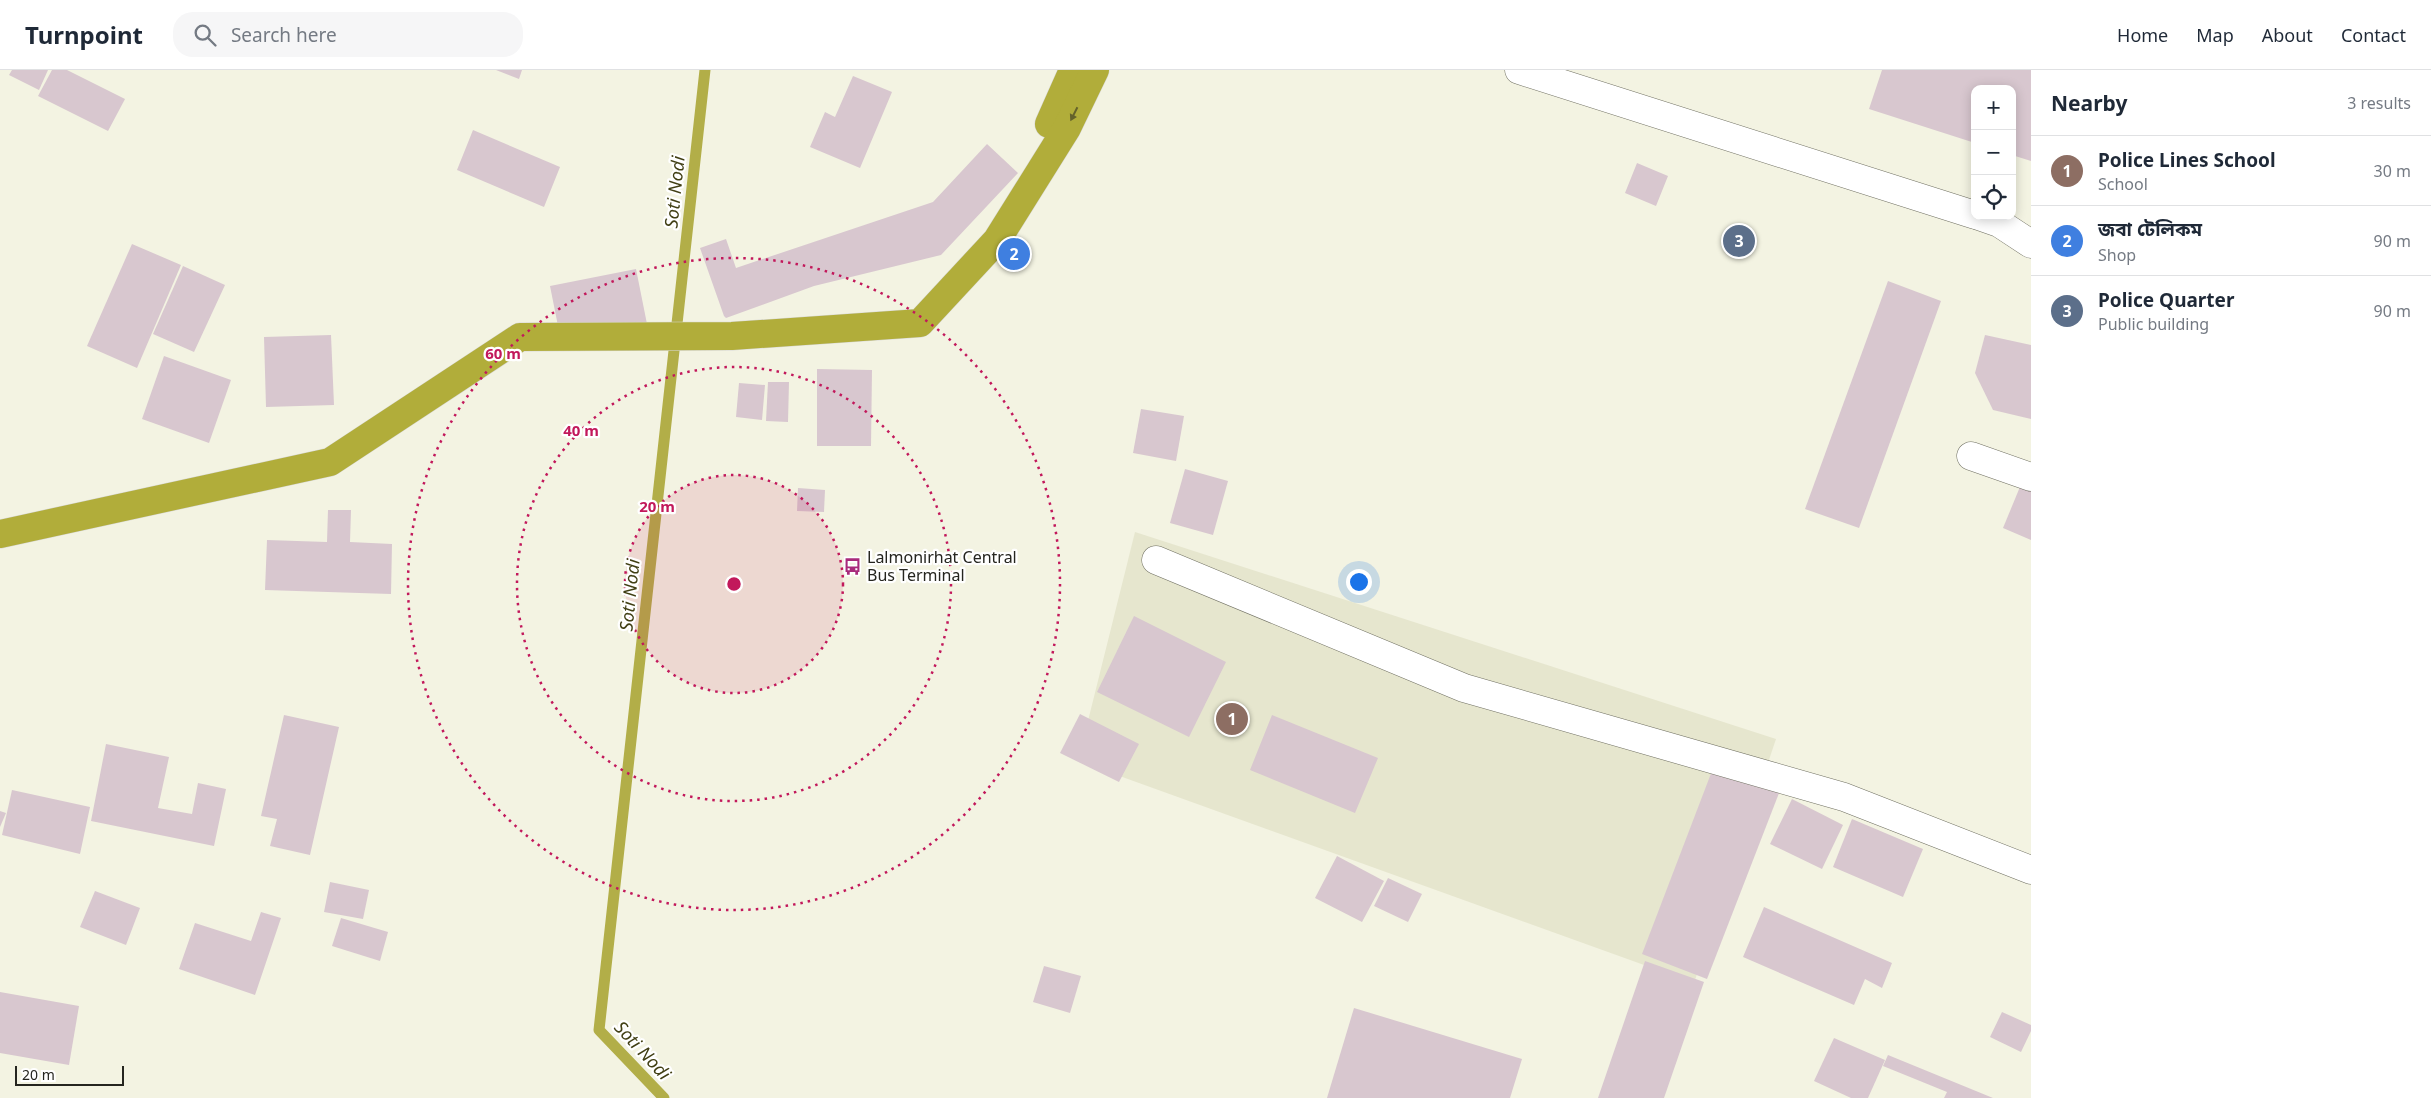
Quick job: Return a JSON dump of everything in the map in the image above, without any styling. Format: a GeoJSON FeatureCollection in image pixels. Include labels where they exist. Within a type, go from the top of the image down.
{"type":"FeatureCollection","features":[{"type":"Feature","properties":{"kind":"highway"},"geometry":{"type":"LineString","coordinates":[[997,240],[1073,70]]}},
{"type":"Feature","properties":{"kind":"highway"},"geometry":{"type":"LineString","coordinates":[[0,534],[330,462],[520,337],[743,334],[920,323],[997,240],[1067,128],[1095,70]]}},
{"type":"Feature","properties":{"kind":"street"},"geometry":{"type":"LineString","coordinates":[[1519,70],[1971,214]]}},
{"type":"Feature","properties":{"kind":"street"},"geometry":{"type":"LineString","coordinates":[[1990,220],[1999,223],[2031,244]]}},
{"type":"Feature","properties":{"kind":"street"},"geometry":{"type":"LineString","coordinates":[[1971,456],[2031,477]]}},
{"type":"Feature","properties":{"kind":"street"},"geometry":{"type":"LineString","coordinates":[[1156,560],[1464,688],[1844,797],[2031,870]]}},
{"type":"Feature","properties":{"kind":"shaded area"},"geometry":{"type":"Polygon","coordinates":[[[1135,532],[1776,739],[1694,983],[1078,761],[1135,532]]]}},
{"type":"Feature","properties":{"kind":"building"},"geometry":{"type":"Polygon","coordinates":[[[12,70],[48,70],[39,90],[9,75],[12,70]]]}},
{"type":"Feature","properties":{"kind":"building"},"geometry":{"type":"Polygon","coordinates":[[[52,70],[67,70],[125,99],[108,131],[38,96],[52,70]]]}},
{"type":"Feature","properties":{"kind":"building"},"geometry":{"type":"Polygon","coordinates":[[[496,70],[522,70],[519,79],[496,70]]]}},
{"type":"Feature","properties":{"kind":"building"},"geometry":{"type":"Polygon","coordinates":[[[1882,70],[2031,70],[2031,161],[2016,156],[2016,85],[1971,85],[1971,142],[1869,109],[1882,70]]]}},
{"type":"Feature","properties":{"kind":"building"},"geometry":{"type":"Polygon","coordinates":[[[853,76],[892,92],[860,168],[810,147],[825,112],[835,117],[853,76]]]}},
{"type":"Feature","properties":{"kind":"building"},"geometry":{"type":"Polygon","coordinates":[[[473,130],[560,167],[544,207],[457,170],[473,130]]]}},
{"type":"Feature","properties":{"kind":"building"},"geometry":{"type":"Polygon","coordinates":[[[987,144],[1018,173],[941,255],[814,286],[726,318],[724,316],[700,248],[726,239],[736,268],[933,202],[987,144]]]}},
{"type":"Feature","properties":{"kind":"building"},"geometry":{"type":"Polygon","coordinates":[[[1637,163],[1668,176],[1656,206],[1625,193],[1637,163]]]}},
{"type":"Feature","properties":{"kind":"building"},"geometry":{"type":"Polygon","coordinates":[[[132,244],[181,265],[137,368],[87,346],[132,244]]]}},
{"type":"Feature","properties":{"kind":"building"},"geometry":{"type":"Polygon","coordinates":[[[183,266],[225,285],[194,352],[153,334],[183,266]]]}},
{"type":"Feature","properties":{"kind":"building"},"geometry":{"type":"Polygon","coordinates":[[[636,269],[647,324],[561,341],[550,286],[636,269]]]}},
{"type":"Feature","properties":{"kind":"building"},"geometry":{"type":"Polygon","coordinates":[[[1888,281],[1941,301],[1859,528],[1805,509],[1888,281]]]}},
{"type":"Feature","properties":{"kind":"building"},"geometry":{"type":"Polygon","coordinates":[[[331,335],[334,405],[266,407],[264,337],[331,335]]]}},
{"type":"Feature","properties":{"kind":"building"},"geometry":{"type":"Polygon","coordinates":[[[1985,335],[2031,345],[2031,419],[1993,410],[1975,373],[1985,335]]]}},
{"type":"Feature","properties":{"kind":"building"},"geometry":{"type":"Polygon","coordinates":[[[164,356],[231,380],[209,443],[142,419],[164,356]]]}},
{"type":"Feature","properties":{"kind":"building"},"geometry":{"type":"Polygon","coordinates":[[[817,369],[872,370],[871,446],[817,446],[817,369]]]}},
{"type":"Feature","properties":{"kind":"building"},"geometry":{"type":"Polygon","coordinates":[[[768,382],[789,382],[788,422],[766,421],[768,382]]]}},
{"type":"Feature","properties":{"kind":"building"},"geometry":{"type":"Polygon","coordinates":[[[739,383],[765,385],[762,420],[736,417],[739,383]]]}},
{"type":"Feature","properties":{"kind":"building"},"geometry":{"type":"Polygon","coordinates":[[[1141,409],[1184,416],[1176,461],[1133,453],[1141,409]]]}},
{"type":"Feature","properties":{"kind":"building"},"geometry":{"type":"Polygon","coordinates":[[[1185,469],[1228,481],[1213,535],[1170,523],[1185,469]]]}},
{"type":"Feature","properties":{"kind":"building"},"geometry":{"type":"Polygon","coordinates":[[[2022,482],[2031,486],[2031,540],[2003,528],[2022,482]]]}},
{"type":"Feature","properties":{"kind":"building"},"geometry":{"type":"Polygon","coordinates":[[[798,488],[825,490],[824,512],[797,511],[798,488]]]}},
{"type":"Feature","properties":{"kind":"building"},"geometry":{"type":"Polygon","coordinates":[[[328,510],[351,510],[350,542],[392,544],[391,594],[265,590],[267,540],[327,542],[328,510]]]}},
{"type":"Feature","properties":{"kind":"building"},"geometry":{"type":"Polygon","coordinates":[[[1134,616],[1226,662],[1189,737],[1097,692],[1134,616]]]}},
{"type":"Feature","properties":{"kind":"building"},"geometry":{"type":"Polygon","coordinates":[[[1080,714],[1139,744],[1119,782],[1060,753],[1080,714]]]}},
{"type":"Feature","properties":{"kind":"building"},"geometry":{"type":"Polygon","coordinates":[[[284,715],[339,727],[310,855],[270,846],[277,819],[261,816],[284,715]]]}},
{"type":"Feature","properties":{"kind":"building"},"geometry":{"type":"Polygon","coordinates":[[[1272,715],[1378,758],[1355,813],[1250,770],[1272,715]]]}},
{"type":"Feature","properties":{"kind":"building"},"geometry":{"type":"Polygon","coordinates":[[[106,744],[169,757],[158,808],[192,814],[198,783],[226,789],[214,846],[91,821],[106,744]]]}},
{"type":"Feature","properties":{"kind":"building"},"geometry":{"type":"Polygon","coordinates":[[[1715,763],[1781,788],[1707,979],[1642,954],[1715,763]]]}},
{"type":"Feature","properties":{"kind":"building"},"geometry":{"type":"Polygon","coordinates":[[[12,790],[90,807],[80,854],[2,835],[12,790]]]}},
{"type":"Feature","properties":{"kind":"building"},"geometry":{"type":"Polygon","coordinates":[[[1792,799],[1843,825],[1822,869],[1770,844],[1792,799]]]}},
{"type":"Feature","properties":{"kind":"building"},"geometry":{"type":"Polygon","coordinates":[[[0,811],[6,813],[0,827],[0,811]]]}},
{"type":"Feature","properties":{"kind":"building"},"geometry":{"type":"Polygon","coordinates":[[[1852,819],[1923,849],[1903,897],[1833,867],[1852,819]]]}},
{"type":"Feature","properties":{"kind":"building"},"geometry":{"type":"Polygon","coordinates":[[[1337,856],[1384,881],[1362,922],[1315,898],[1337,856]]]}},
{"type":"Feature","properties":{"kind":"building"},"geometry":{"type":"Polygon","coordinates":[[[1388,878],[1422,894],[1408,922],[1374,906],[1388,878]]]}},
{"type":"Feature","properties":{"kind":"building"},"geometry":{"type":"Polygon","coordinates":[[[330,882],[369,890],[363,919],[324,912],[330,882]]]}},
{"type":"Feature","properties":{"kind":"building"},"geometry":{"type":"Polygon","coordinates":[[[95,891],[140,908],[126,945],[80,927],[95,891]]]}},
{"type":"Feature","properties":{"kind":"building"},"geometry":{"type":"Polygon","coordinates":[[[1764,907],[1892,963],[1882,988],[1865,979],[1854,1005],[1743,957],[1764,907]]]}},
{"type":"Feature","properties":{"kind":"building"},"geometry":{"type":"Polygon","coordinates":[[[261,912],[281,918],[255,995],[179,969],[195,923],[251,941],[261,912]]]}},
{"type":"Feature","properties":{"kind":"building"},"geometry":{"type":"Polygon","coordinates":[[[341,918],[388,932],[380,961],[332,946],[341,918]]]}},
{"type":"Feature","properties":{"kind":"building"},"geometry":{"type":"Polygon","coordinates":[[[1645,961],[1704,982],[1664,1098],[1598,1098],[1645,961]]]}},
{"type":"Feature","properties":{"kind":"building"},"geometry":{"type":"Polygon","coordinates":[[[1044,966],[1081,976],[1070,1013],[1033,1002],[1044,966]]]}},
{"type":"Feature","properties":{"kind":"building"},"geometry":{"type":"Polygon","coordinates":[[[0,992],[79,1006],[69,1065],[0,1053],[0,992]]]}},
{"type":"Feature","properties":{"kind":"building"},"geometry":{"type":"Polygon","coordinates":[[[1354,1008],[1522,1059],[1510,1098],[1327,1098],[1354,1008]]]}},
{"type":"Feature","properties":{"kind":"building"},"geometry":{"type":"Polygon","coordinates":[[[2002,1012],[2031,1025],[2031,1031],[2021,1052],[1990,1037],[2002,1012]]]}},
{"type":"Feature","properties":{"kind":"building"},"geometry":{"type":"Polygon","coordinates":[[[1834,1038],[1885,1060],[1868,1098],[1851,1098],[1814,1081],[1834,1038]]]}},
{"type":"Feature","properties":{"kind":"building"},"geometry":{"type":"Polygon","coordinates":[[[1888,1055],[1993,1098],[1944,1098],[1947,1092],[1883,1066],[1888,1055]]]}},
{"type":"Feature","properties":{"kind":"waterway","name":"Soti Nodi"},"geometry":{"type":"LineString","coordinates":[[664,1098],[599,1030],[705,70]]}},
{"type":"Feature","properties":{"kind":"place","name":"Police Quarter"},"geometry":{"type":"Point","coordinates":[1739,241]}},
{"type":"Feature","properties":{"kind":"place","name":"জবা টেলিকম"},"geometry":{"type":"Point","coordinates":[1014,254]}},
{"type":"Feature","properties":{"kind":"place","name":"Lalmonirhat Central Bus Terminal"},"geometry":{"type":"Point","coordinates":[853,566]}},
{"type":"Feature","properties":{"kind":"place","name":"Police Lines School"},"geometry":{"type":"Point","coordinates":[1232,719]}}]}
